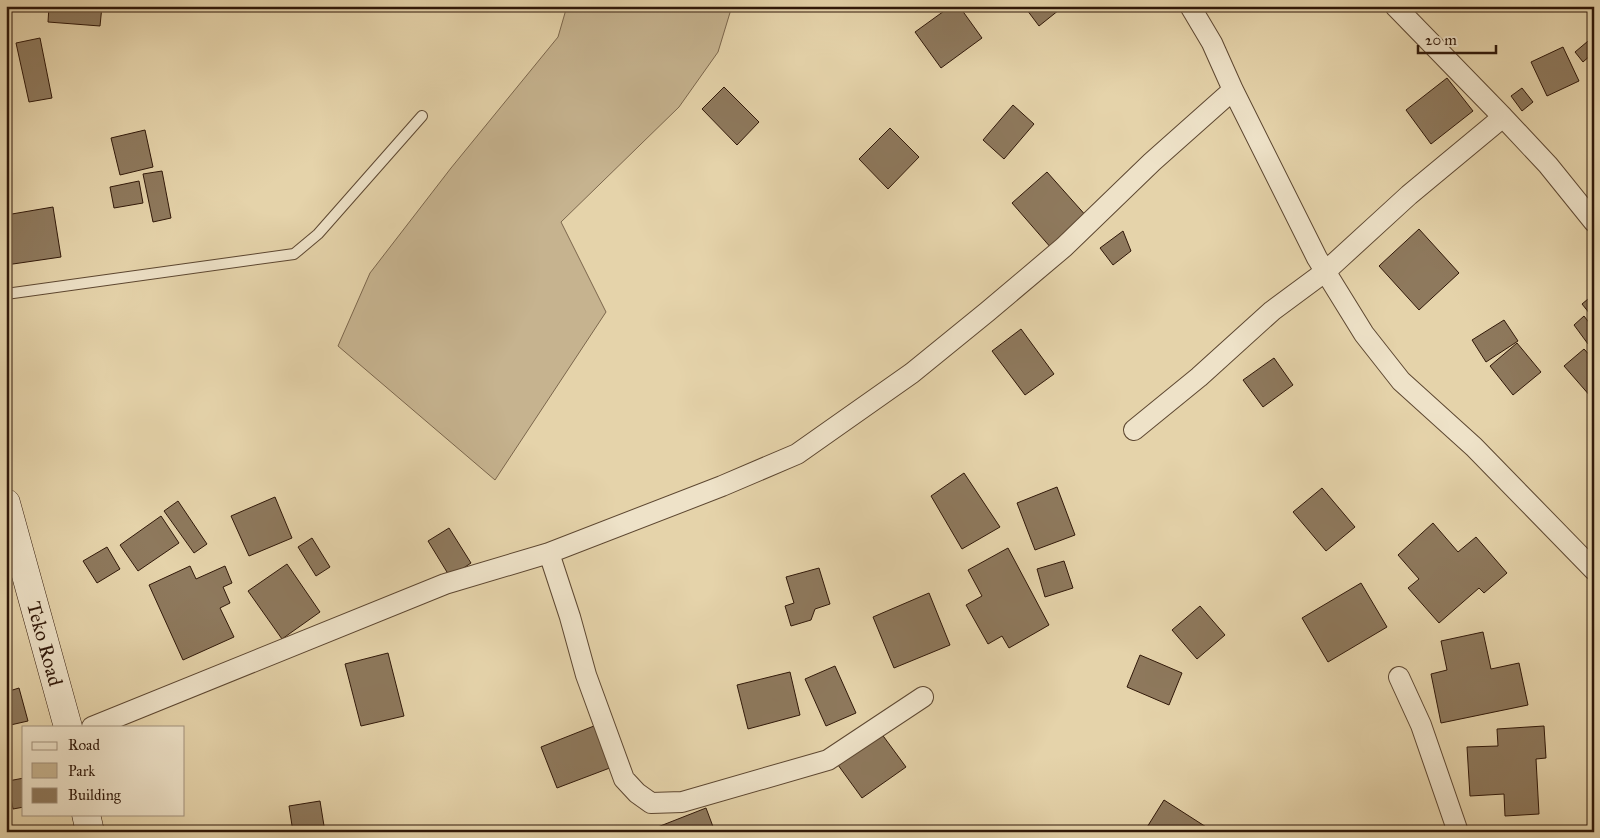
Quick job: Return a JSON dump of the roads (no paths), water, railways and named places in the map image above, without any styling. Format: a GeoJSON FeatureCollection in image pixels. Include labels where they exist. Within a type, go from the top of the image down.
{"type":"FeatureCollection","features":[{"type":"Feature","properties":{"kind":"street"},"geometry":{"type":"LineString","coordinates":[[1190,6],[1212,43],[1233,90],[1317,258],[1364,334],[1401,381],[1474,447],[1594,570]]}},
{"type":"Feature","properties":{"kind":"street"},"geometry":{"type":"LineString","coordinates":[[1395,6],[1548,165],[1594,222]]}},
{"type":"Feature","properties":{"kind":"street"},"geometry":{"type":"LineString","coordinates":[[94,726],[445,584],[549,553],[722,486],[797,454],[912,373],[987,312],[1064,247],[1152,162],[1233,90]]}},
{"type":"Feature","properties":{"kind":"street"},"geometry":{"type":"LineString","coordinates":[[1134,430],[1199,377],[1272,311],[1326,271],[1409,195],[1503,117]]}},
{"type":"Feature","properties":{"kind":"street","name":"Teko Road"},"geometry":{"type":"LineString","coordinates":[[6,503],[68,726]]}},
{"type":"Feature","properties":{"kind":"street"},"geometry":{"type":"LineString","coordinates":[[549,553],[586,674],[624,779],[637,793],[651,803],[682,802],[828,760],[923,697]]}},
{"type":"Feature","properties":{"kind":"street"},"geometry":{"type":"LineString","coordinates":[[1399,677],[1420,725],[1458,832]]}},
{"type":"Feature","properties":{"kind":"street"},"geometry":{"type":"LineString","coordinates":[[86,816],[90,832]]}},
{"type":"Feature","properties":{"kind":"lane"},"geometry":{"type":"LineString","coordinates":[[6,294],[294,254],[318,234],[422,116]]}}]}
